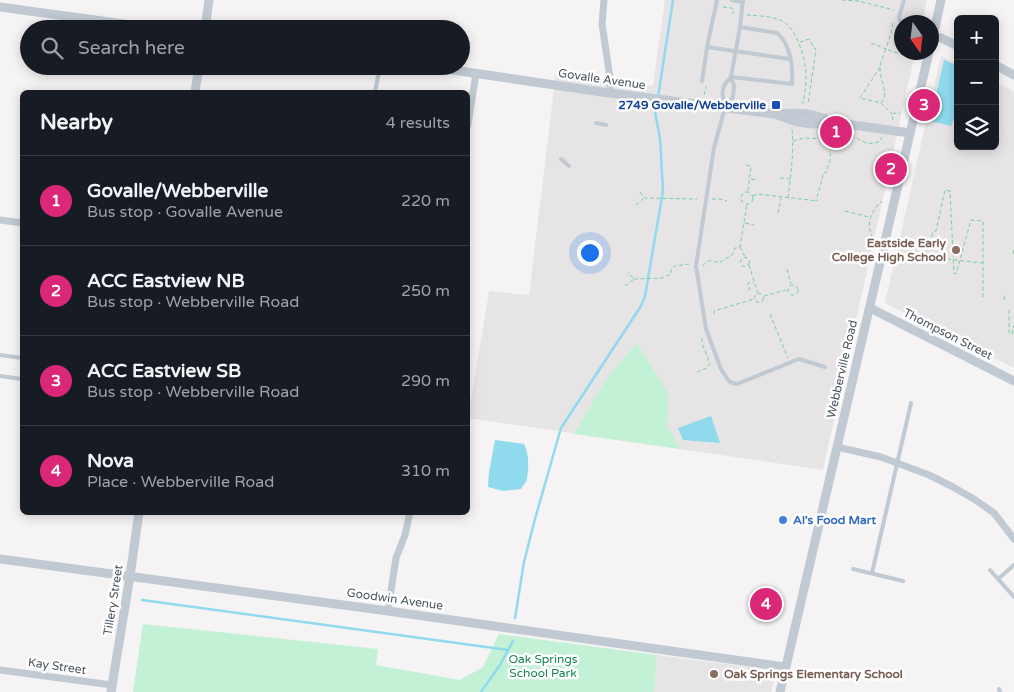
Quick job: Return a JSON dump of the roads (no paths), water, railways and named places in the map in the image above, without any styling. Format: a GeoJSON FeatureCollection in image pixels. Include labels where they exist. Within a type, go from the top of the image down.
{"type":"FeatureCollection","features":[{"type":"Feature","properties":{"kind":"street"},"geometry":{"type":"LineString","coordinates":[[206,20],[209,0]]}},
{"type":"Feature","properties":{"kind":"street"},"geometry":{"type":"LineString","coordinates":[[604,0],[602,24],[610,78],[610,93]]}},
{"type":"Feature","properties":{"kind":"street"},"geometry":{"type":"LineString","coordinates":[[937,15],[941,0]]}},
{"type":"Feature","properties":{"kind":"street"},"geometry":{"type":"LineString","coordinates":[[0,7],[95,20]]}},
{"type":"Feature","properties":{"kind":"street"},"geometry":{"type":"LineString","coordinates":[[939,38],[954,44]]}},
{"type":"Feature","properties":{"kind":"street","name":"Webberville Road"},"geometry":{"type":"LineString","coordinates":[[780,692],[927,60]]}},
{"type":"Feature","properties":{"kind":"street"},"geometry":{"type":"LineString","coordinates":[[999,67],[1014,74]]}},
{"type":"Feature","properties":{"kind":"street","name":"Govalle Avenue"},"geometry":{"type":"LineString","coordinates":[[470,72],[610,93],[775,114],[797,122],[813,124],[832,122],[910,133]]}},
{"type":"Feature","properties":{"kind":"street"},"geometry":{"type":"LineString","coordinates":[[470,112],[476,73]]}},
{"type":"Feature","properties":{"kind":"street"},"geometry":{"type":"LineString","coordinates":[[196,90],[199,75]]}},
{"type":"Feature","properties":{"kind":"street"},"geometry":{"type":"LineString","coordinates":[[0,220],[20,223]]}},
{"type":"Feature","properties":{"kind":"street","name":"Thompson Street"},"geometry":{"type":"LineString","coordinates":[[870,308],[1014,381]]}},
{"type":"Feature","properties":{"kind":"street"},"geometry":{"type":"LineString","coordinates":[[837,447],[880,457],[929,475],[974,499],[994,513],[1014,539]]}},
{"type":"Feature","properties":{"kind":"street","name":"Tillery Street"},"geometry":{"type":"LineString","coordinates":[[111,689],[139,515]]}},
{"type":"Feature","properties":{"kind":"street"},"geometry":{"type":"LineString","coordinates":[[388,611],[396,558],[405,535],[409,515]]}},
{"type":"Feature","properties":{"kind":"street","name":"Goodwin Avenue"},"geometry":{"type":"LineString","coordinates":[[0,559],[785,666]]}},
{"type":"Feature","properties":{"kind":"street","name":"Kay Street"},"geometry":{"type":"LineString","coordinates":[[0,670],[111,689]]}},
{"type":"Feature","properties":{"kind":"lane"},"geometry":{"type":"LineString","coordinates":[[702,81],[717,0]]}},
{"type":"Feature","properties":{"kind":"lane"},"geometry":{"type":"LineString","coordinates":[[732,0],[743,1],[731,77],[734,86],[732,97],[725,107],[714,148],[696,266],[706,330],[721,369],[730,382],[737,384],[799,359],[826,367]]}},
{"type":"Feature","properties":{"kind":"lane"},"geometry":{"type":"LineString","coordinates":[[900,15],[904,0]]}},
{"type":"Feature","properties":{"kind":"lane"},"geometry":{"type":"LineString","coordinates":[[731,77],[792,84],[793,70],[788,50],[781,36],[777,33],[740,27]]}},
{"type":"Feature","properties":{"kind":"lane"},"geometry":{"type":"LineString","coordinates":[[707,47],[790,59]]}},
{"type":"Feature","properties":{"kind":"lane"},"geometry":{"type":"LineString","coordinates":[[375,90],[378,75]]}},
{"type":"Feature","properties":{"kind":"lane"},"geometry":{"type":"LineString","coordinates":[[725,107],[722,96],[724,84],[731,77]]}},
{"type":"Feature","properties":{"kind":"lane"},"geometry":{"type":"LineString","coordinates":[[596,123],[606,125]]}},
{"type":"Feature","properties":{"kind":"lane"},"geometry":{"type":"LineString","coordinates":[[561,159],[569,166]]}},
{"type":"Feature","properties":{"kind":"lane"},"geometry":{"type":"LineString","coordinates":[[0,355],[20,358]]}},
{"type":"Feature","properties":{"kind":"lane"},"geometry":{"type":"LineString","coordinates":[[0,376],[20,378]]}},
{"type":"Feature","properties":{"kind":"lane"},"geometry":{"type":"LineString","coordinates":[[872,573],[911,403]]}},
{"type":"Feature","properties":{"kind":"lane"},"geometry":{"type":"LineString","coordinates":[[998,579],[1014,565]]}},
{"type":"Feature","properties":{"kind":"lane"},"geometry":{"type":"LineString","coordinates":[[853,569],[903,581]]}},
{"type":"Feature","properties":{"kind":"lane"},"geometry":{"type":"LineString","coordinates":[[990,570],[1014,596]]}},
{"type":"Feature","properties":{"kind":"water"},"geometry":{"type":"Polygon","coordinates":[[[944,60],[954,64],[954,118],[951,126],[930,121],[944,60]]]}},
{"type":"Feature","properties":{"kind":"water"},"geometry":{"type":"Polygon","coordinates":[[[711,416],[720,443],[683,440],[678,428],[711,416]]]}},
{"type":"Feature","properties":{"kind":"water"},"geometry":{"type":"Polygon","coordinates":[[[495,440],[524,444],[528,456],[528,470],[526,481],[521,489],[503,491],[488,487],[495,440]]]}},
{"type":"Feature","properties":{"kind":"waterway"},"geometry":{"type":"LineString","coordinates":[[658,97],[673,0]]}},
{"type":"Feature","properties":{"kind":"waterway"},"geometry":{"type":"LineString","coordinates":[[515,618],[524,562],[561,428],[641,306],[645,296],[663,191],[660,138],[655,112],[657,102]]}},
{"type":"Feature","properties":{"kind":"waterway"},"geometry":{"type":"LineString","coordinates":[[142,600],[508,650]]}},
{"type":"Feature","properties":{"kind":"waterway"},"geometry":{"type":"LineString","coordinates":[[481,692],[500,665],[513,641]]}},
{"type":"Feature","properties":{"kind":"place","name":"2749 Govalle/Webberville"},"geometry":{"type":"Point","coordinates":[776,105]}},
{"type":"Feature","properties":{"kind":"place","name":"ACC Eastview SB"},"geometry":{"type":"Point","coordinates":[924,105]}},
{"type":"Feature","properties":{"kind":"place","name":"Govalle/Webberville"},"geometry":{"type":"Point","coordinates":[836,132]}},
{"type":"Feature","properties":{"kind":"place","name":"ACC Eastview NB"},"geometry":{"type":"Point","coordinates":[891,169]}},
{"type":"Feature","properties":{"kind":"place","name":"Eastside Early College High School"},"geometry":{"type":"Point","coordinates":[956,250]}},
{"type":"Feature","properties":{"kind":"place","name":"Al’s Food Mart"},"geometry":{"type":"Point","coordinates":[783,520]}},
{"type":"Feature","properties":{"kind":"place","name":"Nova"},"geometry":{"type":"Point","coordinates":[766,604]}},
{"type":"Feature","properties":{"kind":"place","name":"Oak Springs Elementary School"},"geometry":{"type":"Point","coordinates":[714,674]}},
{"type":"Feature","properties":{"kind":"park label","name":"Oak Springs School Park"},"geometry":{"type":"Point","coordinates":[543,666]}}]}
